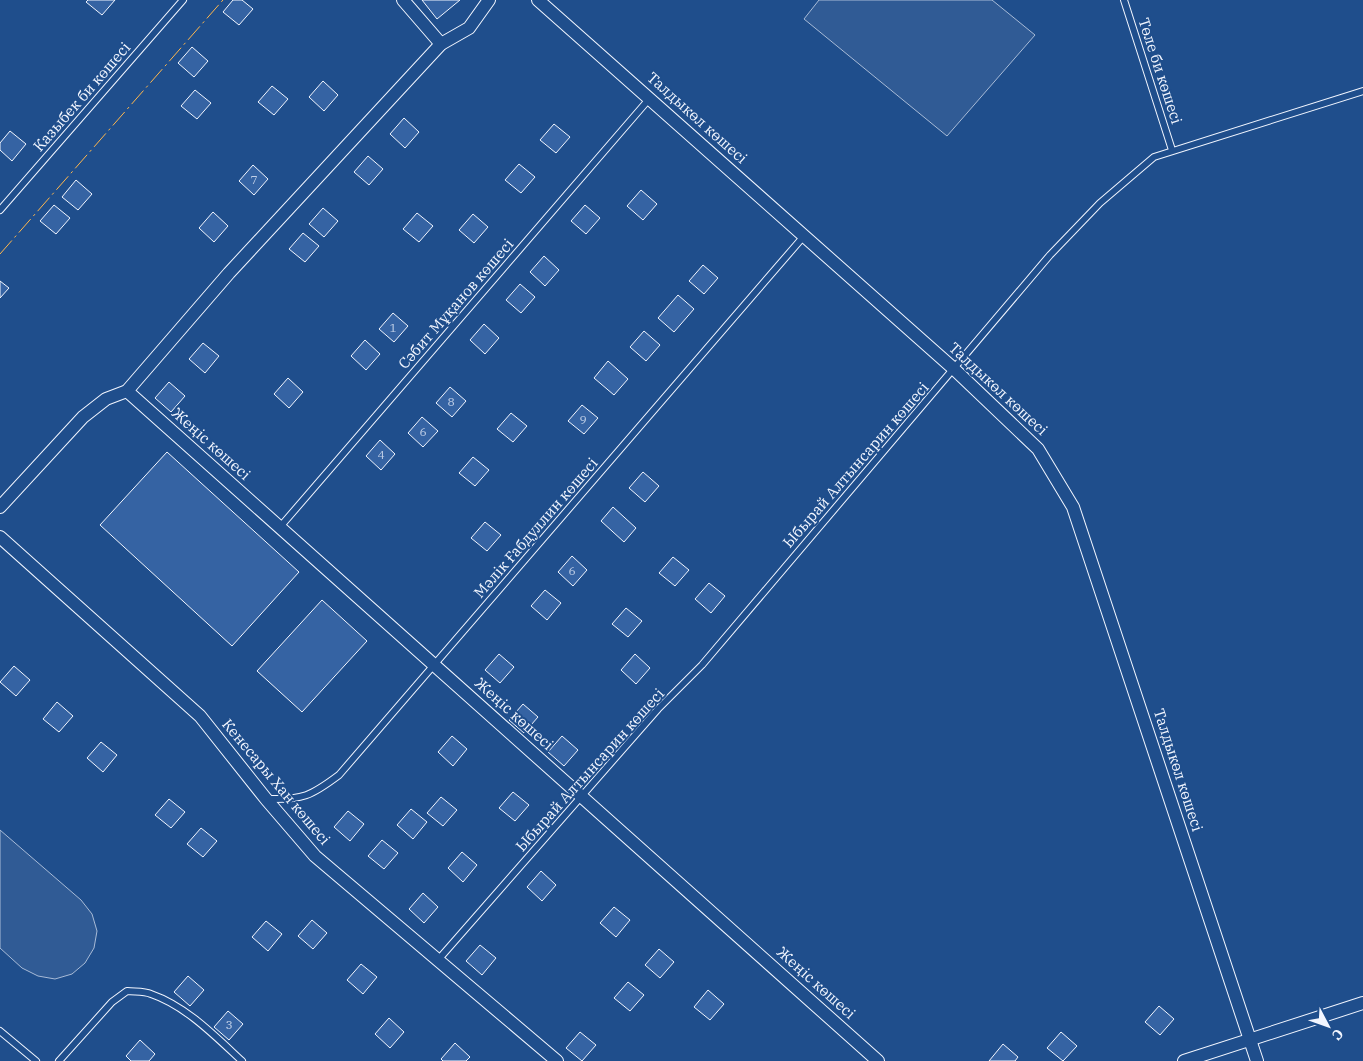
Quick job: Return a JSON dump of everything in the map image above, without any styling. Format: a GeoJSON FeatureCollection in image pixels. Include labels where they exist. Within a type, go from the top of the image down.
{"type":"FeatureCollection","features":[{"type":"Feature","properties":{"kind":"street"},"geometry":{"type":"LineString","coordinates":[[403,0],[441,44]]}},
{"type":"Feature","properties":{"kind":"street"},"geometry":{"type":"LineString","coordinates":[[0,507],[83,417],[106,399],[128,391],[229,272],[441,44],[469,28],[489,0]]}},
{"type":"Feature","properties":{"kind":"street","name":"Талдыкөл көшесі"},"geometry":{"type":"LineString","coordinates":[[538,0],[651,98],[954,370],[1038,449],[1073,507],[1257,1061]]}},
{"type":"Feature","properties":{"kind":"street","name":"Жеңіс көшесі"},"geometry":{"type":"LineString","coordinates":[[128,391],[878,1061]]}},
{"type":"Feature","properties":{"kind":"street","name":"Кенесары Хан көшесі"},"geometry":{"type":"LineString","coordinates":[[0,537],[200,716],[266,799],[316,856],[557,1061]]}},
{"type":"Feature","properties":{"kind":"street"},"geometry":{"type":"LineString","coordinates":[[1184,1061],[1249,1038],[1363,1003]]}},
{"type":"Feature","properties":{"kind":"lane","name":"Казыбек би көшесі"},"geometry":{"type":"LineString","coordinates":[[0,210],[183,0]]}},
{"type":"Feature","properties":{"kind":"lane","name":"Төле би көшесі"},"geometry":{"type":"LineString","coordinates":[[1124,0],[1172,150]]}},
{"type":"Feature","properties":{"kind":"lane","name":"Ыбырай Алтынсарин көшесі"},"geometry":{"type":"LineString","coordinates":[[438,960],[658,709],[702,665],[1050,256],[1100,203],[1154,157],[1363,91]]}},
{"type":"Feature","properties":{"kind":"lane","name":"Сәбит Мұқанов көшесі"},"geometry":{"type":"LineString","coordinates":[[280,527],[651,98]]}},
{"type":"Feature","properties":{"kind":"lane","name":"Мәлік Ғабдуллин көшесі"},"geometry":{"type":"LineString","coordinates":[[266,799],[286,800],[314,794],[339,775],[804,236]]}},
{"type":"Feature","properties":{"kind":"lane"},"geometry":{"type":"LineString","coordinates":[[59,1061],[112,1002],[127,991],[150,993],[174,1006],[207,1029],[242,1061]]}},
{"type":"Feature","properties":{"kind":"lane"},"geometry":{"type":"LineString","coordinates":[[0,1031],[36,1061]]}},
{"type":"Feature","properties":{"kind":"shaded area"},"geometry":{"type":"Polygon","coordinates":[[[819,0],[992,0],[1035,35],[947,136],[804,19],[819,0]]]}},
{"type":"Feature","properties":{"kind":"shaded area"},"geometry":{"type":"Polygon","coordinates":[[[0,830],[81,900],[92,914],[97,931],[94,948],[85,963],[72,974],[55,979],[38,976],[22,968],[0,948],[0,830]]]}},
{"type":"Feature","properties":{"kind":"building"},"geometry":{"type":"Polygon","coordinates":[[[88,0],[115,0],[102,15],[86,2],[88,0]]]}},
{"type":"Feature","properties":{"kind":"building"},"geometry":{"type":"Polygon","coordinates":[[[233,0],[242,0],[253,9],[239,25],[223,12],[233,0]]]}},
{"type":"Feature","properties":{"kind":"building"},"geometry":{"type":"Polygon","coordinates":[[[422,0],[460,0],[437,19],[422,0]]]}},
{"type":"Feature","properties":{"kind":"building"},"geometry":{"type":"Polygon","coordinates":[[[192,47],[208,61],[194,77],[178,63],[192,47]]]}},
{"type":"Feature","properties":{"kind":"building"},"geometry":{"type":"Polygon","coordinates":[[[323,81],[338,95],[324,111],[309,97],[323,81]]]}},
{"type":"Feature","properties":{"kind":"building"},"geometry":{"type":"Polygon","coordinates":[[[272,86],[288,99],[274,115],[258,102],[272,86]]]}},
{"type":"Feature","properties":{"kind":"building"},"geometry":{"type":"Polygon","coordinates":[[[195,90],[211,103],[197,119],[181,106],[195,90]]]}},
{"type":"Feature","properties":{"kind":"building"},"geometry":{"type":"Polygon","coordinates":[[[404,118],[419,132],[405,148],[390,134],[404,118]]]}},
{"type":"Feature","properties":{"kind":"building"},"geometry":{"type":"Polygon","coordinates":[[[554,124],[570,137],[556,153],[540,140],[554,124]]]}},
{"type":"Feature","properties":{"kind":"building"},"geometry":{"type":"Polygon","coordinates":[[[10,131],[26,144],[12,161],[0,150],[0,143],[10,131]]]}},
{"type":"Feature","properties":{"kind":"building"},"geometry":{"type":"Polygon","coordinates":[[[368,156],[383,169],[369,185],[354,172],[368,156]]]}},
{"type":"Feature","properties":{"kind":"building"},"geometry":{"type":"Polygon","coordinates":[[[519,164],[535,177],[521,193],[505,180],[519,164]]]}},
{"type":"Feature","properties":{"kind":"building"},"geometry":{"type":"Polygon","coordinates":[[[253,165],[268,179],[254,195],[239,181],[253,165]]]}},
{"type":"Feature","properties":{"kind":"building"},"geometry":{"type":"Polygon","coordinates":[[[76,180],[92,194],[78,210],[62,197],[76,180]]]}},
{"type":"Feature","properties":{"kind":"building"},"geometry":{"type":"Polygon","coordinates":[[[641,190],[657,204],[643,220],[627,206],[641,190]]]}},
{"type":"Feature","properties":{"kind":"building"},"geometry":{"type":"Polygon","coordinates":[[[54,205],[70,218],[56,234],[40,221],[54,205]]]}},
{"type":"Feature","properties":{"kind":"building"},"geometry":{"type":"Polygon","coordinates":[[[585,205],[600,218],[586,234],[571,221],[585,205]]]}},
{"type":"Feature","properties":{"kind":"building"},"geometry":{"type":"Polygon","coordinates":[[[323,208],[338,221],[324,237],[309,224],[323,208]]]}},
{"type":"Feature","properties":{"kind":"building"},"geometry":{"type":"Polygon","coordinates":[[[213,212],[228,226],[214,242],[199,228],[213,212]]]}},
{"type":"Feature","properties":{"kind":"building"},"geometry":{"type":"Polygon","coordinates":[[[417,213],[433,226],[419,242],[403,229],[417,213]]]}},
{"type":"Feature","properties":{"kind":"building"},"geometry":{"type":"Polygon","coordinates":[[[473,214],[488,227],[474,243],[459,230],[473,214]]]}},
{"type":"Feature","properties":{"kind":"building"},"geometry":{"type":"Polygon","coordinates":[[[303,233],[319,246],[305,262],[289,249],[303,233]]]}},
{"type":"Feature","properties":{"kind":"building"},"geometry":{"type":"Polygon","coordinates":[[[544,256],[559,270],[545,286],[530,272],[544,256]]]}},
{"type":"Feature","properties":{"kind":"building"},"geometry":{"type":"Polygon","coordinates":[[[703,265],[718,278],[704,294],[689,281],[703,265]]]}},
{"type":"Feature","properties":{"kind":"building"},"geometry":{"type":"Polygon","coordinates":[[[0,281],[9,288],[0,298],[0,281]]]}},
{"type":"Feature","properties":{"kind":"building"},"geometry":{"type":"Polygon","coordinates":[[[520,284],[535,297],[521,313],[506,300],[520,284]]]}},
{"type":"Feature","properties":{"kind":"building"},"geometry":{"type":"Polygon","coordinates":[[[678,295],[694,309],[674,332],[658,318],[678,295]]]}},
{"type":"Feature","properties":{"kind":"building"},"geometry":{"type":"Polygon","coordinates":[[[393,313],[408,326],[394,342],[379,329],[393,313]]]}},
{"type":"Feature","properties":{"kind":"building"},"geometry":{"type":"Polygon","coordinates":[[[484,324],[499,338],[485,354],[470,340],[484,324]]]}},
{"type":"Feature","properties":{"kind":"building"},"geometry":{"type":"Polygon","coordinates":[[[644,331],[660,345],[646,361],[630,347],[644,331]]]}},
{"type":"Feature","properties":{"kind":"building"},"geometry":{"type":"Polygon","coordinates":[[[365,340],[380,354],[366,370],[351,356],[365,340]]]}},
{"type":"Feature","properties":{"kind":"building"},"geometry":{"type":"Polygon","coordinates":[[[203,343],[219,356],[205,373],[189,359],[203,343]]]}},
{"type":"Feature","properties":{"kind":"building"},"geometry":{"type":"Polygon","coordinates":[[[608,361],[628,379],[614,395],[594,378],[608,361]]]}},
{"type":"Feature","properties":{"kind":"building"},"geometry":{"type":"Polygon","coordinates":[[[288,378],[303,392],[289,408],[274,394],[288,378]]]}},
{"type":"Feature","properties":{"kind":"building"},"geometry":{"type":"Polygon","coordinates":[[[169,382],[185,396],[171,412],[155,398],[169,382]]]}},
{"type":"Feature","properties":{"kind":"building"},"geometry":{"type":"Polygon","coordinates":[[[450,387],[466,401],[452,417],[436,403],[450,387]]]}},
{"type":"Feature","properties":{"kind":"building"},"geometry":{"type":"Polygon","coordinates":[[[582,405],[598,418],[584,434],[568,421],[582,405]]]}},
{"type":"Feature","properties":{"kind":"building"},"geometry":{"type":"Polygon","coordinates":[[[511,413],[527,426],[513,442],[497,429],[511,413]]]}},
{"type":"Feature","properties":{"kind":"building"},"geometry":{"type":"Polygon","coordinates":[[[422,417],[438,431],[423,447],[408,433],[422,417]]]}},
{"type":"Feature","properties":{"kind":"building"},"geometry":{"type":"Polygon","coordinates":[[[380,440],[395,454],[381,470],[366,456],[380,440]]]}},
{"type":"Feature","properties":{"kind":"building"},"geometry":{"type":"Polygon","coordinates":[[[167,452],[299,572],[232,646],[100,525],[167,452]]]}},
{"type":"Feature","properties":{"kind":"building"},"geometry":{"type":"Polygon","coordinates":[[[473,457],[489,470],[475,486],[459,473],[473,457]]]}},
{"type":"Feature","properties":{"kind":"building"},"geometry":{"type":"Polygon","coordinates":[[[643,472],[659,486],[645,502],[629,488],[643,472]]]}},
{"type":"Feature","properties":{"kind":"building"},"geometry":{"type":"Polygon","coordinates":[[[613,507],[636,528],[624,542],[601,521],[613,507]]]}},
{"type":"Feature","properties":{"kind":"building"},"geometry":{"type":"Polygon","coordinates":[[[485,522],[501,535],[487,551],[471,538],[485,522]]]}},
{"type":"Feature","properties":{"kind":"building"},"geometry":{"type":"Polygon","coordinates":[[[572,556],[587,570],[573,586],[558,572],[572,556]]]}},
{"type":"Feature","properties":{"kind":"building"},"geometry":{"type":"Polygon","coordinates":[[[673,557],[689,570],[675,586],[659,573],[673,557]]]}},
{"type":"Feature","properties":{"kind":"building"},"geometry":{"type":"Polygon","coordinates":[[[709,583],[725,596],[711,613],[695,599],[709,583]]]}},
{"type":"Feature","properties":{"kind":"building"},"geometry":{"type":"Polygon","coordinates":[[[545,590],[561,603],[547,620],[531,606],[545,590]]]}},
{"type":"Feature","properties":{"kind":"building"},"geometry":{"type":"Polygon","coordinates":[[[322,600],[367,641],[302,712],[257,671],[322,600]]]}},
{"type":"Feature","properties":{"kind":"building"},"geometry":{"type":"Polygon","coordinates":[[[626,608],[642,621],[628,637],[612,624],[626,608]]]}},
{"type":"Feature","properties":{"kind":"building"},"geometry":{"type":"Polygon","coordinates":[[[499,654],[514,667],[500,683],[485,670],[499,654]]]}},
{"type":"Feature","properties":{"kind":"building"},"geometry":{"type":"Polygon","coordinates":[[[635,654],[650,668],[636,684],[621,670],[635,654]]]}},
{"type":"Feature","properties":{"kind":"building"},"geometry":{"type":"Polygon","coordinates":[[[14,666],[30,680],[16,696],[0,682],[14,666]]]}},
{"type":"Feature","properties":{"kind":"building"},"geometry":{"type":"Polygon","coordinates":[[[57,702],[73,716],[59,732],[43,719],[57,702]]]}},
{"type":"Feature","properties":{"kind":"building"},"geometry":{"type":"Polygon","coordinates":[[[523,704],[538,717],[524,733],[509,720],[523,704]]]}},
{"type":"Feature","properties":{"kind":"building"},"geometry":{"type":"Polygon","coordinates":[[[452,736],[467,749],[453,766],[438,752],[452,736]]]}},
{"type":"Feature","properties":{"kind":"building"},"geometry":{"type":"Polygon","coordinates":[[[562,736],[578,750],[564,766],[548,752],[562,736]]]}},
{"type":"Feature","properties":{"kind":"building"},"geometry":{"type":"Polygon","coordinates":[[[101,742],[117,755],[103,772],[87,758],[101,742]]]}},
{"type":"Feature","properties":{"kind":"building"},"geometry":{"type":"Polygon","coordinates":[[[513,792],[529,805],[515,821],[499,808],[513,792]]]}},
{"type":"Feature","properties":{"kind":"building"},"geometry":{"type":"Polygon","coordinates":[[[441,797],[457,810],[443,826],[427,813],[441,797]]]}},
{"type":"Feature","properties":{"kind":"building"},"geometry":{"type":"Polygon","coordinates":[[[169,799],[185,812],[171,828],[155,815],[169,799]]]}},
{"type":"Feature","properties":{"kind":"building"},"geometry":{"type":"Polygon","coordinates":[[[411,809],[427,822],[413,839],[397,825],[411,809]]]}},
{"type":"Feature","properties":{"kind":"building"},"geometry":{"type":"Polygon","coordinates":[[[348,811],[364,824],[350,841],[334,827],[348,811]]]}},
{"type":"Feature","properties":{"kind":"building"},"geometry":{"type":"Polygon","coordinates":[[[201,828],[217,841],[203,857],[187,844],[201,828]]]}},
{"type":"Feature","properties":{"kind":"building"},"geometry":{"type":"Polygon","coordinates":[[[382,840],[398,853],[384,869],[368,856],[382,840]]]}},
{"type":"Feature","properties":{"kind":"building"},"geometry":{"type":"Polygon","coordinates":[[[462,852],[477,865],[463,882],[448,868],[462,852]]]}},
{"type":"Feature","properties":{"kind":"building"},"geometry":{"type":"Polygon","coordinates":[[[541,871],[556,885],[542,901],[527,887],[541,871]]]}},
{"type":"Feature","properties":{"kind":"building"},"geometry":{"type":"Polygon","coordinates":[[[423,893],[438,907],[424,923],[409,909],[423,893]]]}},
{"type":"Feature","properties":{"kind":"building"},"geometry":{"type":"Polygon","coordinates":[[[614,907],[630,920],[616,937],[600,923],[614,907]]]}},
{"type":"Feature","properties":{"kind":"building"},"geometry":{"type":"Polygon","coordinates":[[[312,920],[327,933],[313,949],[298,936],[312,920]]]}},
{"type":"Feature","properties":{"kind":"building"},"geometry":{"type":"Polygon","coordinates":[[[266,921],[282,934],[268,951],[252,937],[266,921]]]}},
{"type":"Feature","properties":{"kind":"building"},"geometry":{"type":"Polygon","coordinates":[[[480,945],[496,958],[482,975],[466,961],[480,945]]]}},
{"type":"Feature","properties":{"kind":"building"},"geometry":{"type":"Polygon","coordinates":[[[659,949],[674,962],[660,978],[645,965],[659,949]]]}},
{"type":"Feature","properties":{"kind":"building"},"geometry":{"type":"Polygon","coordinates":[[[361,964],[377,977],[363,994],[347,980],[361,964]]]}},
{"type":"Feature","properties":{"kind":"building"},"geometry":{"type":"Polygon","coordinates":[[[188,976],[204,990],[190,1006],[174,992],[188,976]]]}},
{"type":"Feature","properties":{"kind":"building"},"geometry":{"type":"Polygon","coordinates":[[[628,982],[644,995],[630,1011],[614,998],[628,982]]]}},
{"type":"Feature","properties":{"kind":"building"},"geometry":{"type":"Polygon","coordinates":[[[708,990],[724,1004],[710,1020],[694,1007],[708,990]]]}},
{"type":"Feature","properties":{"kind":"building"},"geometry":{"type":"Polygon","coordinates":[[[1159,1006],[1174,1019],[1160,1035],[1145,1022],[1159,1006]]]}},
{"type":"Feature","properties":{"kind":"building"},"geometry":{"type":"Polygon","coordinates":[[[228,1011],[243,1024],[229,1040],[214,1027],[228,1011]]]}},
{"type":"Feature","properties":{"kind":"building"},"geometry":{"type":"Polygon","coordinates":[[[389,1018],[404,1032],[390,1048],[375,1034],[389,1018]]]}},
{"type":"Feature","properties":{"kind":"building"},"geometry":{"type":"Polygon","coordinates":[[[580,1032],[596,1045],[582,1061],[566,1048],[580,1032]]]}},
{"type":"Feature","properties":{"kind":"building"},"geometry":{"type":"Polygon","coordinates":[[[1061,1032],[1077,1046],[1063,1061],[1047,1048],[1061,1032]]]}},
{"type":"Feature","properties":{"kind":"building"},"geometry":{"type":"Polygon","coordinates":[[[140,1040],[155,1054],[149,1061],[131,1061],[126,1056],[140,1040]]]}},
{"type":"Feature","properties":{"kind":"building"},"geometry":{"type":"Polygon","coordinates":[[[455,1043],[470,1057],[466,1061],[443,1061],[441,1059],[455,1043]]]}},
{"type":"Feature","properties":{"kind":"building"},"geometry":{"type":"Polygon","coordinates":[[[1003,1044],[1018,1057],[1015,1061],[989,1061],[1003,1044]]]}},
{"type":"Feature","properties":{"kind":"power"},"geometry":{"type":"LineString","coordinates":[[0,254],[223,0]]}}]}
